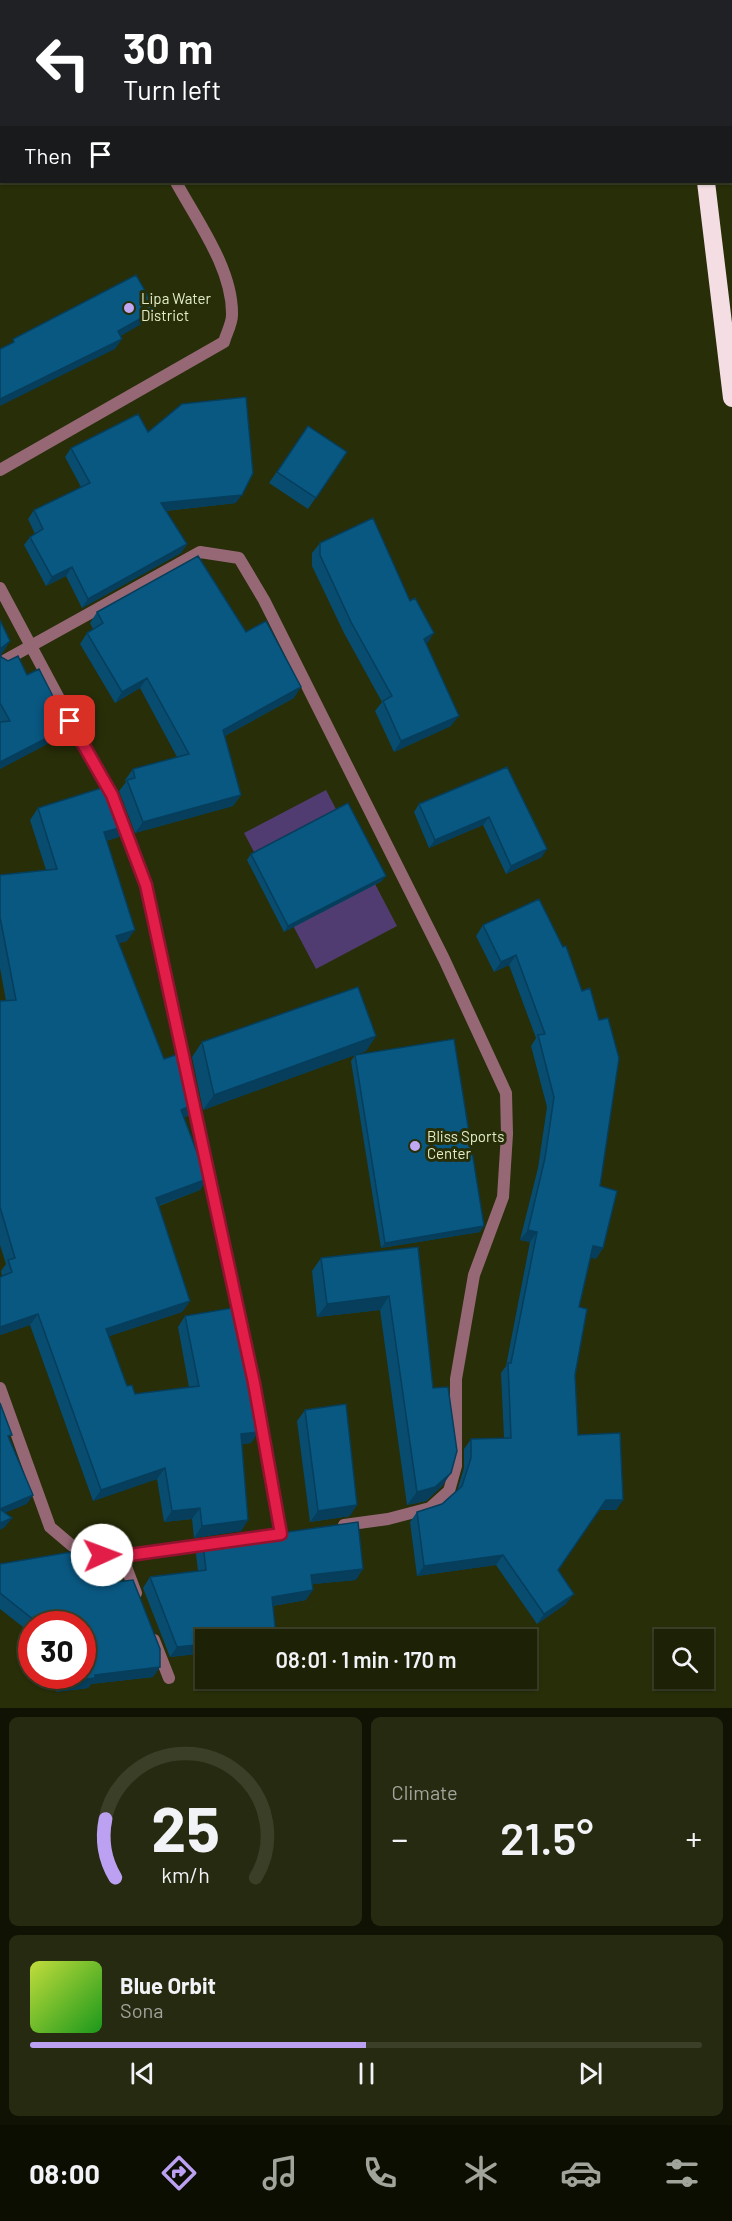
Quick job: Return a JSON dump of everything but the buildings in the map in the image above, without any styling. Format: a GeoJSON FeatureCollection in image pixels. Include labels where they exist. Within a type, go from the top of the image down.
{"type":"FeatureCollection","features":[{"type":"Feature","properties":{"kind":"highway"},"geometry":{"type":"LineString","coordinates":[[706,183],[732,398]]}},
{"type":"Feature","properties":{"kind":"street"},"geometry":{"type":"LineString","coordinates":[[0,470],[224,342],[232,317],[228,286],[215,255],[177,183]]}},
{"type":"Feature","properties":{"kind":"street"},"geometry":{"type":"LineString","coordinates":[[0,663],[200,552],[239,558],[264,600],[439,949],[506,1093],[507,1134],[503,1197],[474,1275],[456,1379],[456,1466],[448,1491],[430,1508],[388,1519],[334,1527]]}},
{"type":"Feature","properties":{"kind":"street"},"geometry":{"type":"LineString","coordinates":[[0,588],[104,781]]}},
{"type":"Feature","properties":{"kind":"street"},"geometry":{"type":"LineString","coordinates":[[116,806],[146,885],[254,1383],[280,1534]]}},
{"type":"Feature","properties":{"kind":"street"},"geometry":{"type":"LineString","coordinates":[[0,1388],[50,1527],[83,1555],[122,1556],[235,1540]]}},
{"type":"Feature","properties":{"kind":"street"},"geometry":{"type":"LineString","coordinates":[[122,1556],[139,1600]]}},
{"type":"Feature","properties":{"kind":"street"},"geometry":{"type":"LineString","coordinates":[[147,1623],[169,1678]]}},
{"type":"Feature","properties":{"kind":"shaded area"},"geometry":{"type":"Polygon","coordinates":[[[326,790],[397,926],[316,969],[244,833],[326,790]]]}},
{"type":"Feature","properties":{"kind":"place","name":"Lipa Water District"},"geometry":{"type":"Point","coordinates":[129,308]}},
{"type":"Feature","properties":{"kind":"place","name":"Bliss Sports Center"},"geometry":{"type":"Point","coordinates":[415,1146]}},
{"type":"Feature","properties":{"kind":"route"},"geometry":{"type":"LineString","coordinates":[[70,721],[112,795],[146,885],[254,1383],[281,1534],[122,1556],[102,1555]]}}]}
